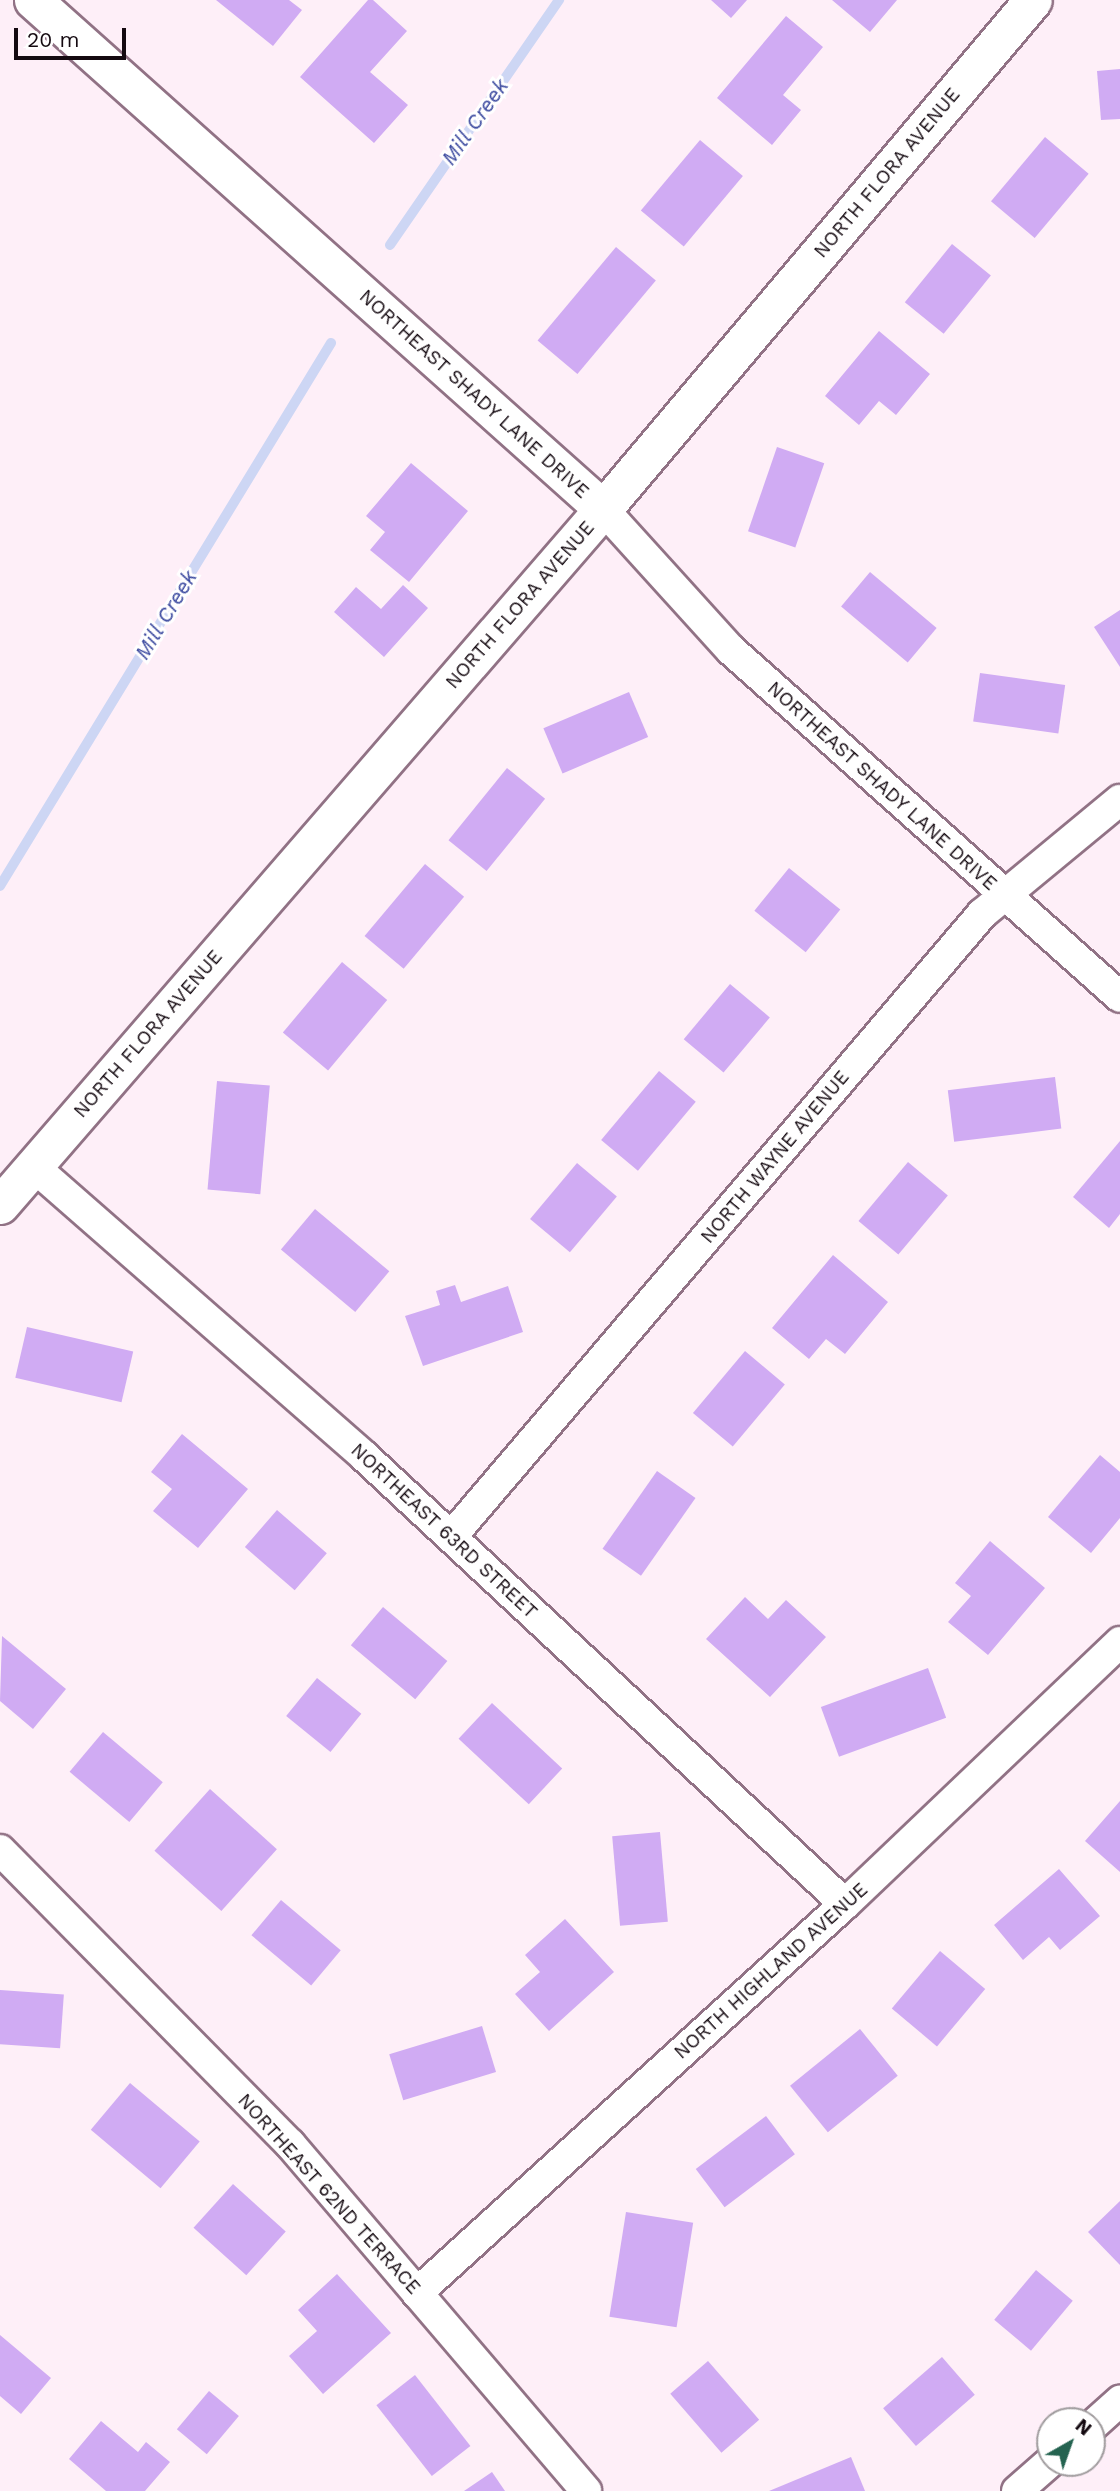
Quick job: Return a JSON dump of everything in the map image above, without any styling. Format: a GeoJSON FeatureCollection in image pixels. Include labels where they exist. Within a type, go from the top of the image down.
{"type":"FeatureCollection","features":[{"type":"Feature","properties":{"kind":"street","name":"NORTHEAST SHADY LANE DRIVE"},"geometry":{"type":"LineString","coordinates":[[33,0],[603,509],[731,650],[1120,998]]}},
{"type":"Feature","properties":{"kind":"street","name":"NORTH FLORA AVENUE"},"geometry":{"type":"LineString","coordinates":[[0,1205],[603,509],[1033,0]]}},
{"type":"Feature","properties":{"kind":"street","name":"NORTH WAYNE AVENUE"},"geometry":{"type":"LineString","coordinates":[[451,1537],[982,914],[1002,894],[1120,800]]}},
{"type":"Feature","properties":{"kind":"street","name":"NORTHEAST 63RD STREET"},"geometry":{"type":"LineString","coordinates":[[33,1166],[364,1456],[845,1904]]}},
{"type":"Feature","properties":{"kind":"street","name":"NORTH HIGHLAND AVENUE"},"geometry":{"type":"LineString","coordinates":[[417,2293],[845,1904],[1120,1642]]}},
{"type":"Feature","properties":{"kind":"street","name":"NORTHEAST 62ND TERRACE"},"geometry":{"type":"LineString","coordinates":[[0,1850],[290,2144],[586,2491]]}},
{"type":"Feature","properties":{"kind":"street"},"geometry":{"type":"LineString","coordinates":[[1106,2414],[1120,2401]]}},
{"type":"Feature","properties":{"kind":"street"},"geometry":{"type":"LineString","coordinates":[[1017,2491],[1036,2474]]}},
{"type":"Feature","properties":{"kind":"building"},"geometry":{"type":"Polygon","coordinates":[[[216,0],[289,0],[302,10],[273,46],[216,0]]]}},
{"type":"Feature","properties":{"kind":"building"},"geometry":{"type":"Polygon","coordinates":[[[368,0],[373,0],[407,31],[370,72],[408,105],[374,143],[300,77],[368,0]]]}},
{"type":"Feature","properties":{"kind":"building"},"geometry":{"type":"Polygon","coordinates":[[[711,0],[747,0],[731,18],[711,0]]]}},
{"type":"Feature","properties":{"kind":"building"},"geometry":{"type":"Polygon","coordinates":[[[832,0],[897,0],[870,32],[832,0]]]}},
{"type":"Feature","properties":{"kind":"building"},"geometry":{"type":"Polygon","coordinates":[[[786,16],[823,47],[783,95],[801,110],[772,145],[717,98],[786,16]]]}},
{"type":"Feature","properties":{"kind":"building"},"geometry":{"type":"Polygon","coordinates":[[[1120,69],[1120,119],[1101,120],[1097,71],[1120,69]]]}},
{"type":"Feature","properties":{"kind":"building"},"geometry":{"type":"Polygon","coordinates":[[[1045,137],[1089,174],[1035,238],[991,201],[1045,137]]]}},
{"type":"Feature","properties":{"kind":"building"},"geometry":{"type":"Polygon","coordinates":[[[700,140],[743,176],[684,246],[641,210],[700,140]]]}},
{"type":"Feature","properties":{"kind":"building"},"geometry":{"type":"Polygon","coordinates":[[[952,244],[991,275],[944,334],[905,302],[952,244]]]}},
{"type":"Feature","properties":{"kind":"building"},"geometry":{"type":"Polygon","coordinates":[[[616,247],[656,280],[577,374],[538,340],[616,247]]]}},
{"type":"Feature","properties":{"kind":"building"},"geometry":{"type":"Polygon","coordinates":[[[879,331],[930,374],[896,415],[879,401],[859,425],[825,396],[879,331]]]}},
{"type":"Feature","properties":{"kind":"building"},"geometry":{"type":"Polygon","coordinates":[[[777,447],[824,463],[795,547],[748,531],[777,447]]]}},
{"type":"Feature","properties":{"kind":"building"},"geometry":{"type":"Polygon","coordinates":[[[411,463],[468,511],[409,582],[370,550],[385,532],[366,516],[411,463]]]}},
{"type":"Feature","properties":{"kind":"building"},"geometry":{"type":"Polygon","coordinates":[[[870,572],[937,628],[908,662],[841,606],[870,572]]]}},
{"type":"Feature","properties":{"kind":"building"},"geometry":{"type":"Polygon","coordinates":[[[403,585],[428,608],[384,657],[334,612],[356,587],[381,609],[403,585]]]}},
{"type":"Feature","properties":{"kind":"building"},"geometry":{"type":"Polygon","coordinates":[[[1120,610],[1120,667],[1094,627],[1120,610]]]}},
{"type":"Feature","properties":{"kind":"building"},"geometry":{"type":"Polygon","coordinates":[[[980,673],[1065,685],[1058,733],[973,722],[980,673]]]}},
{"type":"Feature","properties":{"kind":"building"},"geometry":{"type":"Polygon","coordinates":[[[629,692],[648,737],[563,773],[543,728],[629,692]]]}},
{"type":"Feature","properties":{"kind":"building"},"geometry":{"type":"Polygon","coordinates":[[[507,768],[545,799],[487,871],[448,840],[507,768]]]}},
{"type":"Feature","properties":{"kind":"building"},"geometry":{"type":"Polygon","coordinates":[[[425,864],[464,897],[404,969],[365,936],[425,864]]]}},
{"type":"Feature","properties":{"kind":"building"},"geometry":{"type":"Polygon","coordinates":[[[789,868],[840,910],[806,952],[754,911],[789,868]]]}},
{"type":"Feature","properties":{"kind":"building"},"geometry":{"type":"Polygon","coordinates":[[[342,962],[387,1000],[328,1070],[283,1032],[342,962]]]}},
{"type":"Feature","properties":{"kind":"building"},"geometry":{"type":"Polygon","coordinates":[[[730,984],[770,1017],[724,1073],[684,1039],[730,984]]]}},
{"type":"Feature","properties":{"kind":"building"},"geometry":{"type":"Polygon","coordinates":[[[659,1071],[696,1102],[638,1171],[601,1140],[659,1071]]]}},
{"type":"Feature","properties":{"kind":"building"},"geometry":{"type":"Polygon","coordinates":[[[1055,1077],[1061,1129],[954,1142],[948,1090],[1055,1077]]]}},
{"type":"Feature","properties":{"kind":"building"},"geometry":{"type":"Polygon","coordinates":[[[217,1081],[270,1086],[260,1194],[208,1190],[217,1081]]]}},
{"type":"Feature","properties":{"kind":"building"},"geometry":{"type":"Polygon","coordinates":[[[1120,1141],[1120,1214],[1109,1228],[1073,1197],[1120,1141]]]}},
{"type":"Feature","properties":{"kind":"building"},"geometry":{"type":"Polygon","coordinates":[[[908,1162],[948,1195],[898,1254],[859,1221],[908,1162]]]}},
{"type":"Feature","properties":{"kind":"building"},"geometry":{"type":"Polygon","coordinates":[[[577,1163],[617,1196],[570,1252],[530,1219],[577,1163]]]}},
{"type":"Feature","properties":{"kind":"building"},"geometry":{"type":"Polygon","coordinates":[[[315,1209],[389,1271],[355,1312],[281,1250],[315,1209]]]}},
{"type":"Feature","properties":{"kind":"building"},"geometry":{"type":"Polygon","coordinates":[[[833,1255],[888,1302],[845,1354],[826,1339],[809,1359],[772,1328],[833,1255]]]}},
{"type":"Feature","properties":{"kind":"building"},"geometry":{"type":"Polygon","coordinates":[[[455,1285],[461,1302],[508,1286],[523,1332],[423,1366],[405,1316],[440,1305],[436,1291],[455,1285]]]}},
{"type":"Feature","properties":{"kind":"building"},"geometry":{"type":"Polygon","coordinates":[[[27,1327],[133,1352],[122,1402],[15,1378],[27,1327]]]}},
{"type":"Feature","properties":{"kind":"building"},"geometry":{"type":"Polygon","coordinates":[[[745,1351],[785,1384],[733,1446],[693,1413],[745,1351]]]}},
{"type":"Feature","properties":{"kind":"building"},"geometry":{"type":"Polygon","coordinates":[[[182,1434],[248,1489],[198,1548],[153,1511],[172,1489],[151,1472],[182,1434]]]}},
{"type":"Feature","properties":{"kind":"building"},"geometry":{"type":"Polygon","coordinates":[[[1100,1455],[1120,1472],[1120,1518],[1091,1553],[1048,1517],[1100,1455]]]}},
{"type":"Feature","properties":{"kind":"building"},"geometry":{"type":"Polygon","coordinates":[[[657,1471],[696,1498],[641,1576],[603,1549],[657,1471]]]}},
{"type":"Feature","properties":{"kind":"building"},"geometry":{"type":"Polygon","coordinates":[[[277,1510],[327,1553],[295,1590],[245,1547],[277,1510]]]}},
{"type":"Feature","properties":{"kind":"building"},"geometry":{"type":"Polygon","coordinates":[[[990,1541],[1045,1588],[988,1655],[948,1622],[971,1596],[955,1583],[990,1541]]]}},
{"type":"Feature","properties":{"kind":"building"},"geometry":{"type":"Polygon","coordinates":[[[745,1597],[768,1619],[786,1600],[826,1637],[770,1697],[706,1639],[745,1597]]]}},
{"type":"Feature","properties":{"kind":"building"},"geometry":{"type":"Polygon","coordinates":[[[383,1607],[447,1661],[415,1699],[351,1645],[383,1607]]]}},
{"type":"Feature","properties":{"kind":"building"},"geometry":{"type":"Polygon","coordinates":[[[2,1636],[66,1689],[33,1729],[0,1701],[2,1636]]]}},
{"type":"Feature","properties":{"kind":"building"},"geometry":{"type":"Polygon","coordinates":[[[928,1668],[946,1718],[839,1757],[821,1707],[928,1668]]]}},
{"type":"Feature","properties":{"kind":"building"},"geometry":{"type":"Polygon","coordinates":[[[317,1678],[361,1714],[330,1752],[286,1716],[317,1678]]]}},
{"type":"Feature","properties":{"kind":"building"},"geometry":{"type":"Polygon","coordinates":[[[492,1703],[562,1768],[529,1804],[459,1739],[492,1703]]]}},
{"type":"Feature","properties":{"kind":"building"},"geometry":{"type":"Polygon","coordinates":[[[103,1732],[163,1782],[129,1822],[70,1772],[103,1732]]]}},
{"type":"Feature","properties":{"kind":"building"},"geometry":{"type":"Polygon","coordinates":[[[210,1789],[277,1849],[221,1911],[154,1851],[210,1789]]]}},
{"type":"Feature","properties":{"kind":"building"},"geometry":{"type":"Polygon","coordinates":[[[1120,1801],[1120,1872],[1085,1841],[1120,1801]]]}},
{"type":"Feature","properties":{"kind":"building"},"geometry":{"type":"Polygon","coordinates":[[[660,1832],[668,1922],[620,1926],[612,1836],[660,1832]]]}},
{"type":"Feature","properties":{"kind":"building"},"geometry":{"type":"Polygon","coordinates":[[[1059,1869],[1100,1916],[1060,1950],[1049,1937],[1023,1960],[994,1925],[1059,1869]]]}},
{"type":"Feature","properties":{"kind":"building"},"geometry":{"type":"Polygon","coordinates":[[[281,1900],[341,1950],[311,1985],[251,1935],[281,1900]]]}},
{"type":"Feature","properties":{"kind":"building"},"geometry":{"type":"Polygon","coordinates":[[[565,1919],[614,1972],[549,2031],[515,1994],[540,1972],[525,1955],[565,1919]]]}},
{"type":"Feature","properties":{"kind":"building"},"geometry":{"type":"Polygon","coordinates":[[[940,1951],[985,1989],[937,2046],[892,2008],[940,1951]]]}},
{"type":"Feature","properties":{"kind":"building"},"geometry":{"type":"Polygon","coordinates":[[[0,1990],[64,1994],[60,2048],[0,2044],[0,1990]]]}},
{"type":"Feature","properties":{"kind":"building"},"geometry":{"type":"Polygon","coordinates":[[[482,2026],[496,2072],[403,2100],[389,2054],[482,2026]]]}},
{"type":"Feature","properties":{"kind":"building"},"geometry":{"type":"Polygon","coordinates":[[[860,2029],[898,2076],[828,2132],[790,2086],[860,2029]]]}},
{"type":"Feature","properties":{"kind":"building"},"geometry":{"type":"Polygon","coordinates":[[[130,2083],[200,2141],[161,2188],[91,2130],[130,2083]]]}},
{"type":"Feature","properties":{"kind":"building"},"geometry":{"type":"Polygon","coordinates":[[[766,2116],[795,2154],[725,2207],[696,2169],[766,2116]]]}},
{"type":"Feature","properties":{"kind":"building"},"geometry":{"type":"Polygon","coordinates":[[[233,2184],[286,2232],[246,2275],[194,2228],[233,2184]]]}},
{"type":"Feature","properties":{"kind":"building"},"geometry":{"type":"Polygon","coordinates":[[[1120,2201],[1120,2265],[1088,2232],[1120,2201]]]}},
{"type":"Feature","properties":{"kind":"building"},"geometry":{"type":"Polygon","coordinates":[[[626,2212],[693,2223],[677,2327],[609,2317],[626,2212]]]}},
{"type":"Feature","properties":{"kind":"building"},"geometry":{"type":"Polygon","coordinates":[[[1036,2270],[1073,2301],[1031,2351],[994,2320],[1036,2270]]]}},
{"type":"Feature","properties":{"kind":"building"},"geometry":{"type":"Polygon","coordinates":[[[337,2274],[391,2333],[323,2394],[289,2356],[317,2331],[298,2310],[337,2274]]]}},
{"type":"Feature","properties":{"kind":"building"},"geometry":{"type":"Polygon","coordinates":[[[0,2335],[51,2378],[21,2414],[0,2396],[0,2335]]]}},
{"type":"Feature","properties":{"kind":"building"},"geometry":{"type":"Polygon","coordinates":[[[942,2357],[975,2395],[916,2446],[883,2408],[942,2357]]]}},
{"type":"Feature","properties":{"kind":"building"},"geometry":{"type":"Polygon","coordinates":[[[708,2361],[759,2420],[721,2453],[670,2394],[708,2361]]]}},
{"type":"Feature","properties":{"kind":"building"},"geometry":{"type":"Polygon","coordinates":[[[415,2375],[470,2446],[432,2476],[376,2405],[415,2375]]]}},
{"type":"Feature","properties":{"kind":"building"},"geometry":{"type":"Polygon","coordinates":[[[209,2391],[239,2416],[207,2454],[177,2429],[209,2391]]]}},
{"type":"Feature","properties":{"kind":"building"},"geometry":{"type":"Polygon","coordinates":[[[101,2421],[138,2452],[146,2442],[170,2462],[145,2491],[106,2491],[69,2459],[101,2421]]]}},
{"type":"Feature","properties":{"kind":"building"},"geometry":{"type":"Polygon","coordinates":[[[851,2457],[865,2491],[769,2491],[851,2457]]]}},
{"type":"Feature","properties":{"kind":"building"},"geometry":{"type":"Polygon","coordinates":[[[492,2472],[505,2491],[464,2491],[492,2472]]]}},
{"type":"Feature","properties":{"kind":"waterway","name":"Mill Creek"},"geometry":{"type":"LineString","coordinates":[[390,245],[559,0]]}},
{"type":"Feature","properties":{"kind":"waterway","name":"Mill Creek"},"geometry":{"type":"LineString","coordinates":[[0,886],[331,343]]}}]}
